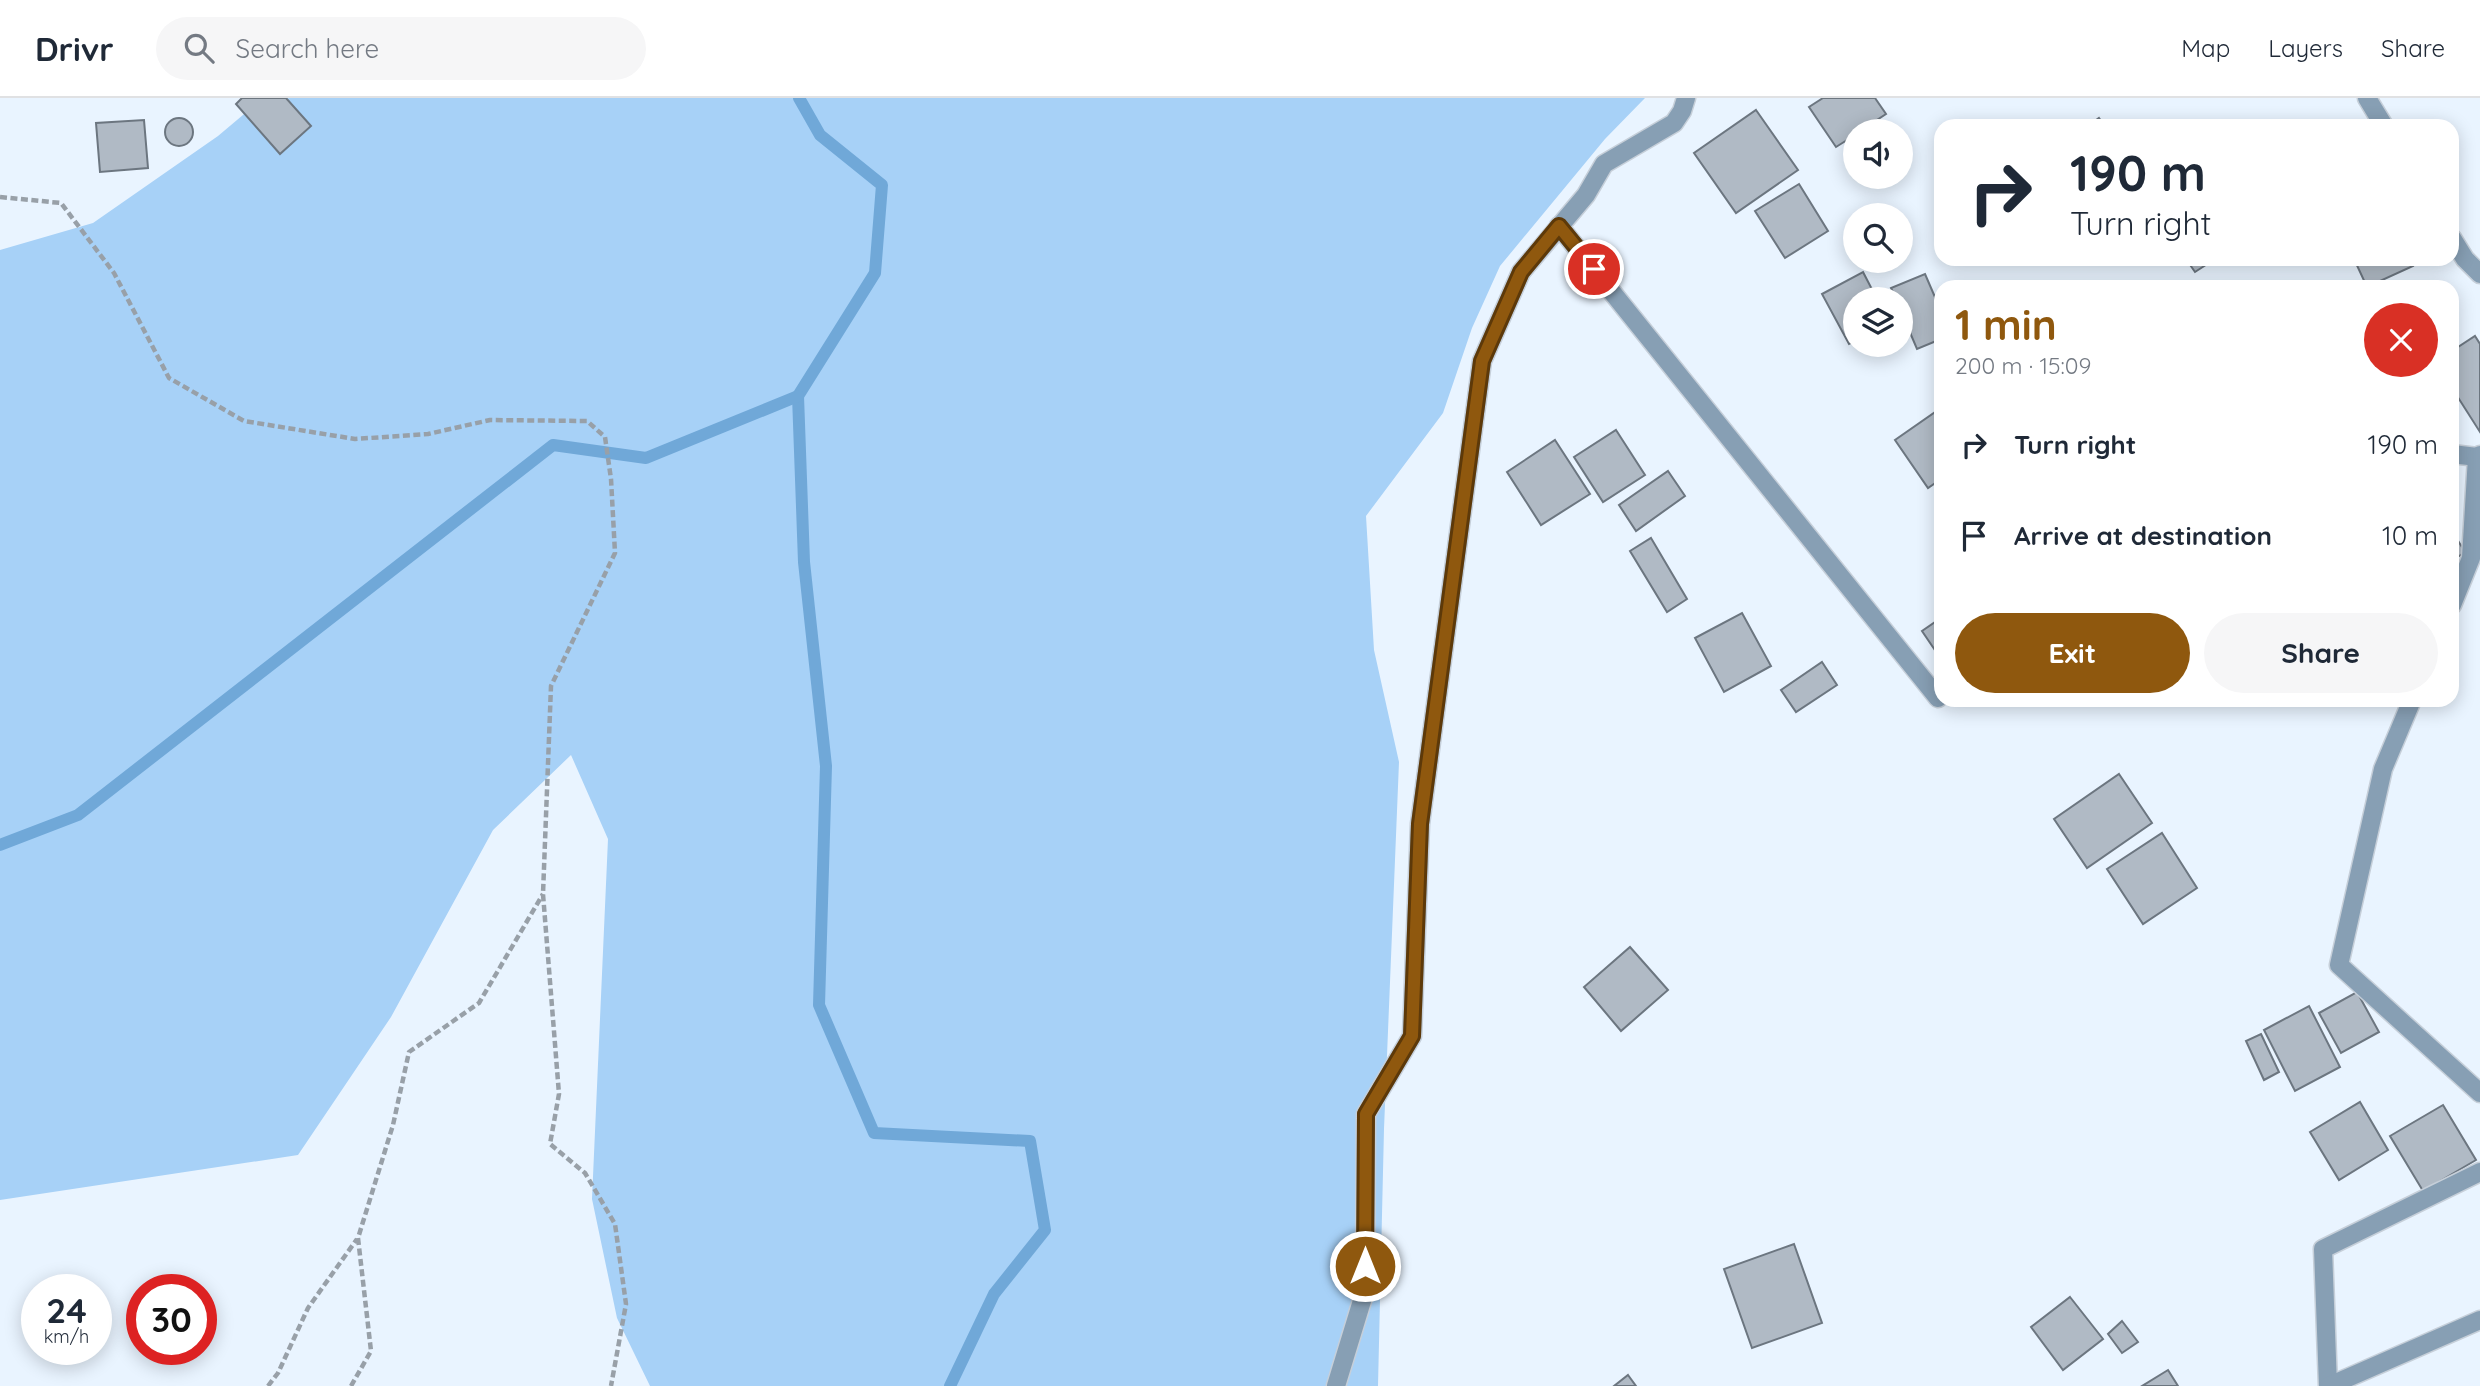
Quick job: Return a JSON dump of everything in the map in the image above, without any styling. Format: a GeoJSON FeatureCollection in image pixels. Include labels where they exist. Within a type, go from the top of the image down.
{"type":"FeatureCollection","features":[{"type":"Feature","properties":{"kind":"street"},"geometry":{"type":"LineString","coordinates":[[1336,1386],[1365,1291],[1366,1114],[1412,1036],[1420,824],[1482,361],[1521,272],[1586,195],[1604,164],[1674,123],[1686,98]]}},
{"type":"Feature","properties":{"kind":"street"},"geometry":{"type":"LineString","coordinates":[[2367,98],[2380,119]]}},
{"type":"Feature","properties":{"kind":"street"},"geometry":{"type":"LineString","coordinates":[[1559,226],[1934,693]]}},
{"type":"Feature","properties":{"kind":"street"},"geometry":{"type":"LineString","coordinates":[[2459,250],[2465,260],[2480,274]]}},
{"type":"Feature","properties":{"kind":"street"},"geometry":{"type":"LineString","coordinates":[[2459,454],[2479,456],[2472,558],[2459,589]]}},
{"type":"Feature","properties":{"kind":"street"},"geometry":{"type":"LineString","coordinates":[[2409,707],[2383,769],[2339,965],[2480,1093]]}},
{"type":"Feature","properties":{"kind":"street"},"geometry":{"type":"LineString","coordinates":[[2480,1172],[2323,1249],[2328,1386],[2480,1320]]}},
{"type":"Feature","properties":{"kind":"path"},"geometry":{"type":"LineString","coordinates":[[0,197],[61,203],[114,273],[169,379],[244,421],[355,439],[428,434],[490,420],[587,421],[605,437],[611,479],[615,553],[551,686],[542,894],[559,1094],[550,1144],[585,1173],[615,1224],[626,1304],[611,1386]]}},
{"type":"Feature","properties":{"kind":"path"},"geometry":{"type":"LineString","coordinates":[[268,1386],[278,1373],[308,1308],[358,1238],[393,1125],[409,1052],[479,1003],[542,894]]}},
{"type":"Feature","properties":{"kind":"path"},"geometry":{"type":"LineString","coordinates":[[351,1386],[371,1351],[358,1238]]}},
{"type":"Feature","properties":{"kind":"shaded area"},"geometry":{"type":"Polygon","coordinates":[[[263,98],[1645,98],[1605,139],[1500,266],[1472,328],[1443,413],[1366,516],[1374,650],[1399,762],[1384,1129],[1378,1386],[650,1386],[617,1318],[592,1199],[608,839],[571,755],[493,830],[391,1017],[298,1155],[0,1200],[0,250],[93,223],[218,136],[263,98]]]}},
{"type":"Feature","properties":{"kind":"building"},"geometry":{"type":"Polygon","coordinates":[[[242,98],[286,98],[311,126],[280,154],[236,104],[242,98]]]}},
{"type":"Feature","properties":{"kind":"building"},"geometry":{"type":"Polygon","coordinates":[[[1823,98],[1875,98],[1886,114],[1878,119],[1843,119],[1843,143],[1836,147],[1809,107],[1823,98]]]}},
{"type":"Feature","properties":{"kind":"building"},"geometry":{"type":"Polygon","coordinates":[[[1756,110],[1798,170],[1736,213],[1694,153],[1756,110]]]}},
{"type":"Feature","properties":{"kind":"building"},"geometry":{"type":"Polygon","coordinates":[[[179,118],[189,122],[193,132],[189,142],[179,146],[169,142],[165,132],[169,122],[179,118]]]}},
{"type":"Feature","properties":{"kind":"building"},"geometry":{"type":"Polygon","coordinates":[[[144,120],[148,168],[100,172],[96,123],[144,120]]]}},
{"type":"Feature","properties":{"kind":"building"},"geometry":{"type":"Polygon","coordinates":[[[1799,184],[1828,231],[1785,258],[1755,211],[1799,184]]]}},
{"type":"Feature","properties":{"kind":"building"},"geometry":{"type":"Polygon","coordinates":[[[2191,266],[2204,266],[2195,272],[2191,266]]]}},
{"type":"Feature","properties":{"kind":"building"},"geometry":{"type":"Polygon","coordinates":[[[2357,266],[2413,266],[2382,280],[2364,280],[2357,266]]]}},
{"type":"Feature","properties":{"kind":"building"},"geometry":{"type":"Polygon","coordinates":[[[1861,273],[1871,287],[1843,287],[1843,333],[1822,294],[1861,273]]]}},
{"type":"Feature","properties":{"kind":"building"},"geometry":{"type":"Polygon","coordinates":[[[1925,274],[1934,295],[1934,342],[1917,349],[1913,340],[1913,287],[1893,287],[1925,274]]]}},
{"type":"Feature","properties":{"kind":"building"},"geometry":{"type":"Polygon","coordinates":[[[2475,336],[2480,344],[2480,432],[2459,399],[2459,346],[2475,336]]]}},
{"type":"Feature","properties":{"kind":"building"},"geometry":{"type":"Polygon","coordinates":[[[1934,413],[1934,484],[1928,488],[1895,440],[1934,413]]]}},
{"type":"Feature","properties":{"kind":"building"},"geometry":{"type":"Polygon","coordinates":[[[1616,430],[1645,475],[1603,502],[1574,457],[1616,430]]]}},
{"type":"Feature","properties":{"kind":"building"},"geometry":{"type":"Polygon","coordinates":[[[1555,440],[1590,494],[1541,525],[1507,472],[1555,440]]]}},
{"type":"Feature","properties":{"kind":"building"},"geometry":{"type":"Polygon","coordinates":[[[1668,471],[1685,496],[1636,531],[1619,505],[1668,471]]]}},
{"type":"Feature","properties":{"kind":"building"},"geometry":{"type":"Polygon","coordinates":[[[1651,538],[1687,599],[1667,612],[1630,551],[1651,538]]]}},
{"type":"Feature","properties":{"kind":"building"},"geometry":{"type":"Polygon","coordinates":[[[2459,542],[2465,552],[2459,556],[2459,542]]]}},
{"type":"Feature","properties":{"kind":"building"},"geometry":{"type":"Polygon","coordinates":[[[1742,613],[1771,666],[1724,692],[1695,638],[1742,613]]]}},
{"type":"Feature","properties":{"kind":"building"},"geometry":{"type":"Polygon","coordinates":[[[1934,623],[1934,649],[1922,631],[1934,623]]]}},
{"type":"Feature","properties":{"kind":"building"},"geometry":{"type":"Polygon","coordinates":[[[1822,662],[1837,685],[1796,712],[1781,690],[1822,662]]]}},
{"type":"Feature","properties":{"kind":"building"},"geometry":{"type":"Polygon","coordinates":[[[2119,774],[2152,823],[2087,868],[2054,819],[2119,774]]]}},
{"type":"Feature","properties":{"kind":"building"},"geometry":{"type":"Polygon","coordinates":[[[2162,833],[2197,888],[2143,924],[2107,869],[2162,833]]]}},
{"type":"Feature","properties":{"kind":"building"},"geometry":{"type":"Polygon","coordinates":[[[1630,947],[1668,990],[1621,1031],[1584,987],[1630,947]]]}},
{"type":"Feature","properties":{"kind":"building"},"geometry":{"type":"Polygon","coordinates":[[[2357,992],[2379,1032],[2341,1053],[2319,1013],[2357,992]]]}},
{"type":"Feature","properties":{"kind":"building"},"geometry":{"type":"Polygon","coordinates":[[[2309,1006],[2340,1067],[2295,1091],[2264,1030],[2309,1006]]]}},
{"type":"Feature","properties":{"kind":"building"},"geometry":{"type":"Polygon","coordinates":[[[2261,1034],[2279,1072],[2264,1080],[2246,1041],[2261,1034]]]}},
{"type":"Feature","properties":{"kind":"building"},"geometry":{"type":"Polygon","coordinates":[[[2360,1102],[2388,1150],[2339,1180],[2310,1132],[2360,1102]]]}},
{"type":"Feature","properties":{"kind":"building"},"geometry":{"type":"Polygon","coordinates":[[[2443,1105],[2476,1160],[2423,1191],[2390,1136],[2443,1105]]]}},
{"type":"Feature","properties":{"kind":"building"},"geometry":{"type":"Polygon","coordinates":[[[1794,1244],[1822,1323],[1752,1348],[1724,1269],[1794,1244]]]}},
{"type":"Feature","properties":{"kind":"building"},"geometry":{"type":"Polygon","coordinates":[[[2070,1297],[2103,1339],[2063,1370],[2031,1327],[2070,1297]]]}},
{"type":"Feature","properties":{"kind":"building"},"geometry":{"type":"Polygon","coordinates":[[[2122,1321],[2138,1342],[2122,1353],[2108,1334],[2122,1321]]]}},
{"type":"Feature","properties":{"kind":"building"},"geometry":{"type":"Polygon","coordinates":[[[2168,1370],[2178,1386],[2142,1386],[2168,1370]]]}},
{"type":"Feature","properties":{"kind":"building"},"geometry":{"type":"Polygon","coordinates":[[[1628,1375],[1636,1386],[1614,1386],[1628,1375]]]}},
{"type":"Feature","properties":{"kind":"waterway"},"geometry":{"type":"LineString","coordinates":[[799,98],[820,135],[882,185],[875,273],[798,396],[804,562],[826,766],[819,1005],[874,1133],[1030,1141],[1045,1230],[994,1294],[950,1386]]}},
{"type":"Feature","properties":{"kind":"waterway"},"geometry":{"type":"LineString","coordinates":[[0,845],[78,815],[553,445],[646,458],[798,396]]}},
{"type":"Feature","properties":{"kind":"route"},"geometry":{"type":"LineString","coordinates":[[1365,1266],[1366,1114],[1412,1036],[1420,824],[1482,361],[1521,272],[1559,226],[1594,269]]}}]}
